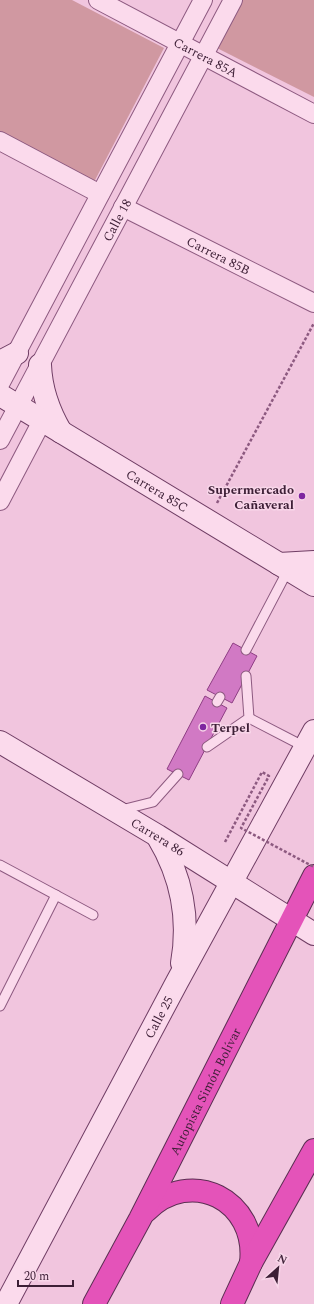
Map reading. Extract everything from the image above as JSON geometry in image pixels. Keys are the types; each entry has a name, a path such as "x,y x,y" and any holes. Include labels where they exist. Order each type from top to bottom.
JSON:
{"highway":[{"name":"Autopista Simón Bolívar","path":"94,1304 140,1219 314,876"},
{"path":"232,1304 251,1262 314,1150"},
{"path":"140,1219 149,1208 160,1199 178,1192 196,1190 215,1195 231,1205 243,1219 251,1239 251,1262"}],"street":[{"name":"Carrera 85A","path":"98,0 314,114"},
{"name":"Calle 18","path":"0,384 8,357 100,194 203,0"},
{"name":"Calle 18","path":"0,440 9,401 40,365 233,0"},
{"path":"0,141 100,194"},
{"name":"Carrera 85B","path":"124,207 314,303"},
{"path":"40,365 41,383 45,400 52,417 62,433"},
{"name":"Carrera 85C","path":"9,401 314,585"},
{"path":"0,501 42,421"},
{"path":"284,567 314,562"},
{"name":"Calle 25","path":"6,1304 177,982 310,739"},
{"name":"Carrera 86","path":"0,742 158,836 314,934"},
{"path":"158,836 174,868 184,904 186,943 177,982"}],"lane":[{"path":"246,650 284,567"},
{"path":"246,676 249,718"},
{"path":"249,718 310,739"},
{"path":"207,746 249,718"},
{"path":"116,811 153,802 178,774"},
{"path":"0,865 93,915"},
{"path":"0,1006 56,895"}],"path":[{"path":"216,506 314,323"},
{"path":"225,842 262,772 269,776 241,828 314,867"}],"shaded area":[{"path":"0,0 72,0 164,48 94,182 0,131"},
{"path":"240,0 314,0 314,97 215,47"}],"building":[{"name":"Terpel","path":"233,643 257,656 232,703 207,690"},
{"name":"Terpel","path":"205,696 227,708 189,780 167,769"}],"place":[{"name":"Supermercado Cañaveral","path":"302,496"},
{"name":"Terpel","path":"203,727"}]}
